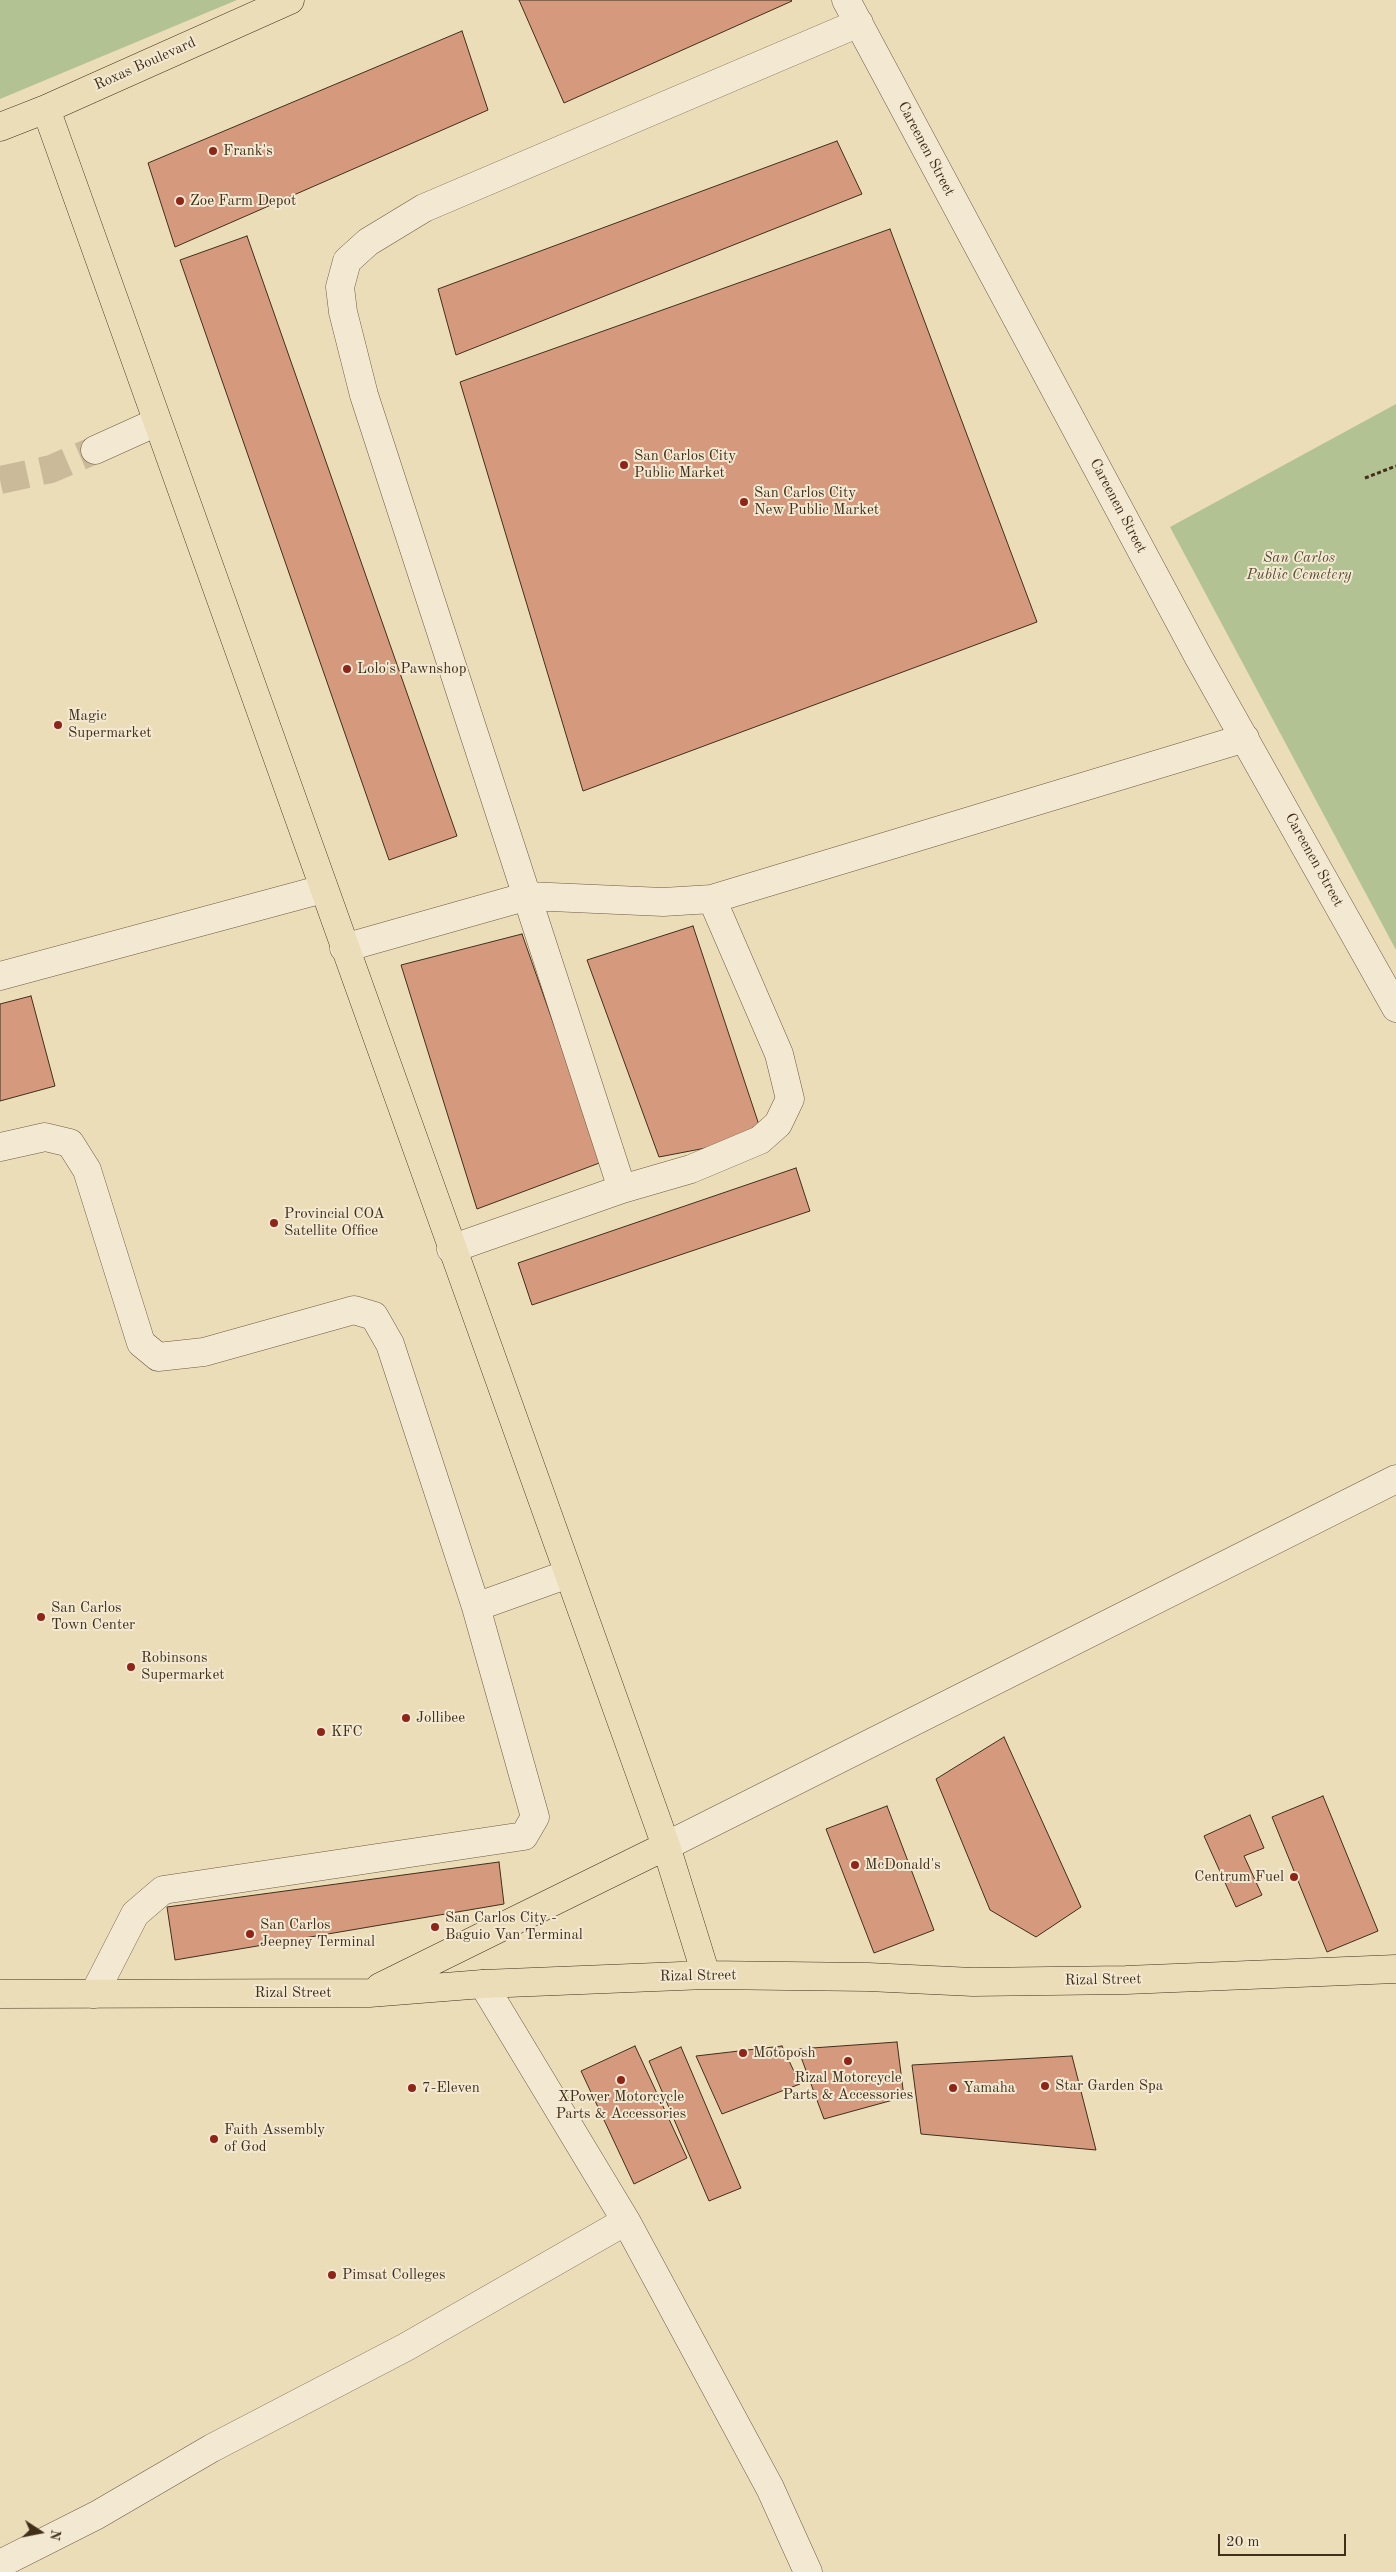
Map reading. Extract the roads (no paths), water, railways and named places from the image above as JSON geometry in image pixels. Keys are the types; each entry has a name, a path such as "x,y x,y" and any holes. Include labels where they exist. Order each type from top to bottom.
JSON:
{"main road":[{"name":"Roxas Boulevard","path":"0,127 46,109 290,0"},
{"path":"46,109 451,1249 666,1846 706,1975"},
{"path":"369,1992 666,1846"},
{"name":"Rizal Street","path":"0,1994 369,1992 483,1984 706,1975 868,1977 973,1982 1126,1980 1396,1970"}],"street":[{"name":"Careenen Street","path":"852,12 1194,649 1246,738 1396,1008"},
{"path":"622,1190 364,395 343,312 340,287 347,261 368,242 424,208 852,12"},
{"path":"96,450 157,422"},
{"path":"344,948 528,896 664,902 712,899 1246,738"},
{"path":"0,976 323,889"},
{"path":"451,1249 622,1190 691,1169 760,1140 778,1124 790,1099 779,1054 712,899"},
{"path":"0,1146 45,1137 70,1143 87,1170 141,1343 158,1357 204,1352 354,1310 374,1316 390,1344 476,1608 535,1817 524,1836 163,1890 135,1914 94,1994"},
{"path":"666,1846 1396,1478"},
{"path":"476,1608 568,1574"},
{"path":"483,1984 626,2221 770,2488 808,2572"},
{"path":"0,2564 97,2515 212,2448 406,2347 626,2221"}],"tunnel":[{"path":"0,480 51,469 95,450"}],"place":[{"name":"Frank's","path":"213,151"},
{"name":"Zoe Farm Depot","path":"180,201"},
{"name":"San Carlos City Public Market","path":"624,465"},
{"name":"San Carlos City New Public Market","path":"744,502"},
{"name":"Lolo's Pawnshop","path":"347,669"},
{"name":"Magic Supermarket","path":"58,725"},
{"name":"Provincial COA Satellite Office","path":"274,1223"},
{"name":"San Carlos Town Center","path":"41,1617"},
{"name":"Robinsons Supermarket","path":"131,1667"},
{"name":"Jollibee","path":"406,1718"},
{"name":"KFC","path":"321,1732"},
{"name":"McDonald's","path":"855,1865"},
{"name":"Centrum Fuel","path":"1294,1877"},
{"name":"San Carlos City - Baguio Van Terminal","path":"435,1927"},
{"name":"San Carlos Jeepney Terminal","path":"250,1934"},
{"name":"Motoposh","path":"743,2053"},
{"name":"Rizal Motorcycle Parts & Accessories","path":"848,2061"},
{"name":"XPower Motorcycle Parts & Accessories","path":"621,2080"},
{"name":"Star Garden Spa","path":"1045,2086"},
{"name":"7-Eleven","path":"412,2088"},
{"name":"Yamaha","path":"953,2088"},
{"name":"Faith Assembly of God","path":"214,2139"},
{"name":"Pimsat Colleges","path":"332,2275"}],"park label":[{"name":"San Carlos Public Cemetery","path":"1299,566"}]}
